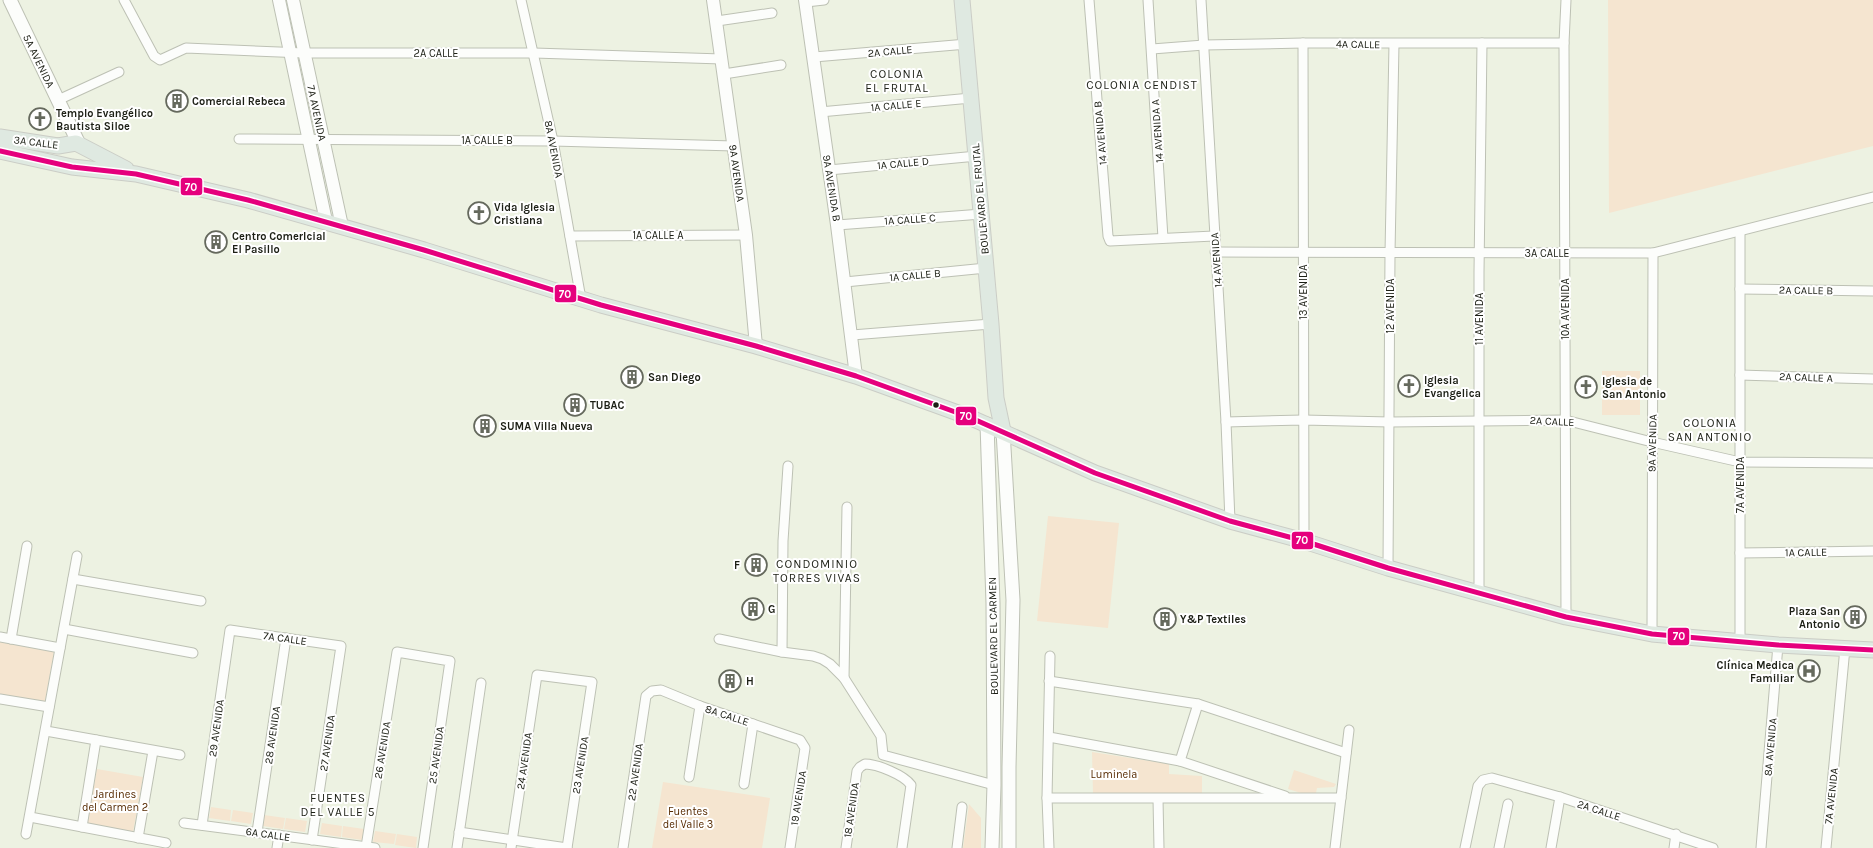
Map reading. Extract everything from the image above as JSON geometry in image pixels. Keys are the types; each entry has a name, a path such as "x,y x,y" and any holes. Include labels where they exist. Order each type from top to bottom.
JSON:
{"main road":[{"name":"5A AVENIDA","path":"10,0 81,146"},
{"name":"BOULEVARD EL FRUTAL","path":"962,0 982,214 996,398 1003,431"},
{"path":"50,145 61,142 67,137 68,121"},
{"name":"3A CALLE","path":"0,137 50,145 63,146 74,143 136,174"},
{"path":"76,167 81,166 86,160 87,155 81,146"},
{"name":"3A CALLE","path":"0,151 76,167 136,174 255,202 342,226 581,299 756,346 856,376 987,424 1095,474 1230,521 1304,541 1388,568 1479,594 1566,617 1652,634 1778,645 1873,650"},
{"name":"BOULEVARD EL FRUTAL","path":"987,424 996,398"},
{"name":"BOULEVARD EL CARMEN","path":"987,424 993,603 994,785 992,848"},
{"name":"BOULEVARD EL CARMEN","path":"1003,431 1013,600 1009,766 1009,848"},
{"path":"992,834 996,829 1000,828 1010,831"}],"street":[{"name":"2A CALLE","path":"124,0 154,56 160,60 186,48 304,53 534,53 722,59"},
{"name":"7A AVENIDA","path":"279,0 310,140 326,222"},
{"name":"7A AVENIDA","path":"293,0 342,226"},
{"name":"8A AVENIDA","path":"521,0 534,53 552,141 581,299"},
{"name":"9A AVENIDA","path":"713,0 746,235 756,346"},
{"path":"805,1 824,0"},
{"name":"14 AVENIDA B","path":"1089,0 1108,236 1110,241 1163,238"},
{"name":"14 AVENIDA A","path":"1148,0 1163,238"},
{"name":"14 AVENIDA","path":"1201,0 1226,422 1230,521"},
{"name":"10A AVENIDA","path":"1566,0 1564,43 1566,253 1566,617"},
{"name":"9A AVENIDA B","path":"805,1 845,282 856,376"},
{"path":"717,21 772,13"},
{"name":"4A CALLE","path":"1152,49 1204,45 1303,43 1564,43"},
{"name":"13 AVENIDA","path":"1303,43 1304,541"},
{"name":"11 AVENIDA","path":"1479,594 1478,420 1482,43"},
{"name":"2A CALLE","path":"814,58 967,44"},
{"name":"12 AVENIDA","path":"1388,568 1390,253 1394,44"},
{"path":"724,74 781,65"},
{"path":"58,100 119,72"},
{"name":"1A CALLE E","path":"820,112 971,98"},
{"name":"1A CALLE B","path":"239,139 552,141 734,146"},
{"name":"1A CALLE D","path":"829,170 977,156"},
{"name":"3A CALLE","path":"1215,252 1653,253 1873,198"},
{"name":"1A CALLE C","path":"837,225 982,214"},
{"name":"7A AVENIDA","path":"1740,232 1740,642"},
{"name":"1A CALLE A","path":"570,236 746,235"},
{"path":"1163,238 1214,236"},
{"name":"9A AVENIDA","path":"1652,634 1653,253"},
{"name":"1A CALLE B","path":"845,282 986,268"},
{"name":"2A CALLE B","path":"1740,289 1873,291"},
{"path":"852,335 991,324"},
{"name":"2A CALLE A","path":"1740,375 1873,379"},
{"name":"2A CALLE","path":"1226,422 1303,420 1390,422 1565,420 1740,462 1873,463"},
{"path":"782,652 784,541 788,466"},
{"path":"844,678 847,507"},
{"path":"11,639 27,546"},
{"name":"1A CALLE","path":"1740,553 1873,551"},
{"path":"26,834 77,556"},
{"path":"73,579 201,601"},
{"path":"64,629 193,653"},
{"name":"7A CALLE","path":"230,630 341,646"},
{"name":"29 AVENIDA","path":"202,825 230,630"},
{"path":"0,637 60,648"},
{"name":"28 AVENIDA","path":"257,832 286,638"},
{"path":"719,639 782,652 813,656 822,659 838,670 844,678 880,736 883,756 994,785"},
{"name":"8A AVENIDA","path":"1761,848 1778,645"},
{"name":"27 AVENIDA","path":"312,840 341,646"},
{"name":"7A AVENIDA","path":"1826,848 1846,648"},
{"name":"25 AVENIDA","path":"397,652 450,661 423,848"},
{"name":"26 AVENIDA","path":"371,847 397,652"},
{"path":"1049,848 1047,798 1050,737 1050,656"},
{"name":"24 AVENIDA","path":"512,844 537,675 592,682"},
{"path":"1049,681 1198,704 1346,753"},
{"name":"23 AVENIDA","path":"567,848 592,682"},
{"path":"457,848 481,683"},
{"name":"8A CALLE","path":"646,696 652,692 661,690 700,706 800,740 805,748"},
{"name":"22 AVENIDA","path":"623,848 646,696"},
{"path":"0,699 49,707"},
{"path":"1180,761 1198,704"},
{"path":"690,777 700,706"},
{"path":"744,784 754,724"},
{"path":"1335,848 1350,730"},
{"path":"46,731 180,755"},
{"path":"1050,737 1180,761 1292,798"},
{"path":"82,827 96,740"},
{"name":"19 AVENIDA","path":"790,848 805,748"},
{"path":"138,838 153,751"},
{"name":"18 AVENIDA","path":"846,848 857,771 862,765 870,764 906,779 912,787 902,848"},
{"name":"2A CALLE","path":"1465,848 1478,786 1484,780 1492,778 1676,834 1703,847 1713,848"},
{"path":"1047,798 1341,798"},
{"path":"1551,848 1560,798"},
{"path":"1158,799 1159,848"},
{"path":"1499,848 1508,804"},
{"path":"957,848 962,807"},
{"path":"30,818 166,843"},
{"name":"6A CALLE","path":"184,823 279,835 333,845 371,847"},
{"path":"459,832 512,844 567,848"},
{"path":"1674,848 1676,834"},
{"path":"277,848 279,835"}],"green space":[{"path":"1608,0 1873,0 1873,146 1609,213"},
{"path":"1602,371 1640,371 1640,415 1602,415"},
{"path":"1048,516 1119,523 1108,628 1037,621"},
{"path":"0,642 54,652 45,702 0,694"},
{"name":"Luminela","path":"1092,752 1169,764 1169,774 1202,776 1202,794 1093,793"},
{"name":"Jardines del Carmen 2","path":"97,769 143,777 133,832 87,824"},
{"path":"1294,770 1336,784 1334,787 1317,788 1316,793 1301,793 1288,789"},
{"name":"Fuentes del Valle 3","path":"663,782 770,798 762,848 652,848"},
{"path":"969,804 981,818 981,848 963,848"},
{"path":"211,807 231,810 230,821 209,818"},
{"path":"233,810 253,813 251,824 231,821"},
{"path":"264,815 285,818 283,829 263,826"},
{"path":"286,818 307,821 305,832 284,829"},
{"path":"322,823 342,826 341,837 320,834"},
{"path":"343,826 364,829 362,840 342,837"},
{"path":"375,831 396,834 394,844 373,842"},
{"path":"397,834 417,837 416,848 395,845"}],"transit line":[{"name":"70","path":"0,151 72,167 136,174 248,200 424,250 601,305 756,346 856,376 969,417 1095,473 1230,521 1304,541 1388,568 1566,617 1652,634 1778,645 1873,650"}],"place":[{"name":"Comercial Rebeca","path":"177,101"},
{"name":"Templo Evangélico Bautista Siloe","path":"40,119"},
{"name":"Vida Iglesia Cristiana","path":"479,213"},
{"name":"Centro Comerlcial El Pasillo","path":"216,242"},
{"name":"San Diego","path":"632,377"},
{"name":"Iglesia Evangelica","path":"1409,386"},
{"name":"Iglesia de San Antonio","path":"1586,387"},
{"name":"TUBAC","path":"575,405"},
{"name":"SUMA Villa Nueva","path":"485,426"},
{"name":"F","path":"756,565"},
{"name":"G","path":"753,609"},
{"name":"Plaza San Antonio","path":"1855,617"},
{"name":"Y&P Textiles","path":"1165,619"},
{"name":"Clínica Medica Familiar","path":"1809,671"},
{"name":"H","path":"730,681"}],"district":[{"name":"COLONIA EL FRUTAL","path":"897,81"},
{"name":"COLONIA CENDIST","path":"1142,85"},
{"name":"COLONIA SAN ANTONIO","path":"1710,430"},
{"name":"CONDOMINIO TORRES VIVAS","path":"817,571"},
{"name":"FUENTES DEL VALLE 5","path":"338,805"}]}
